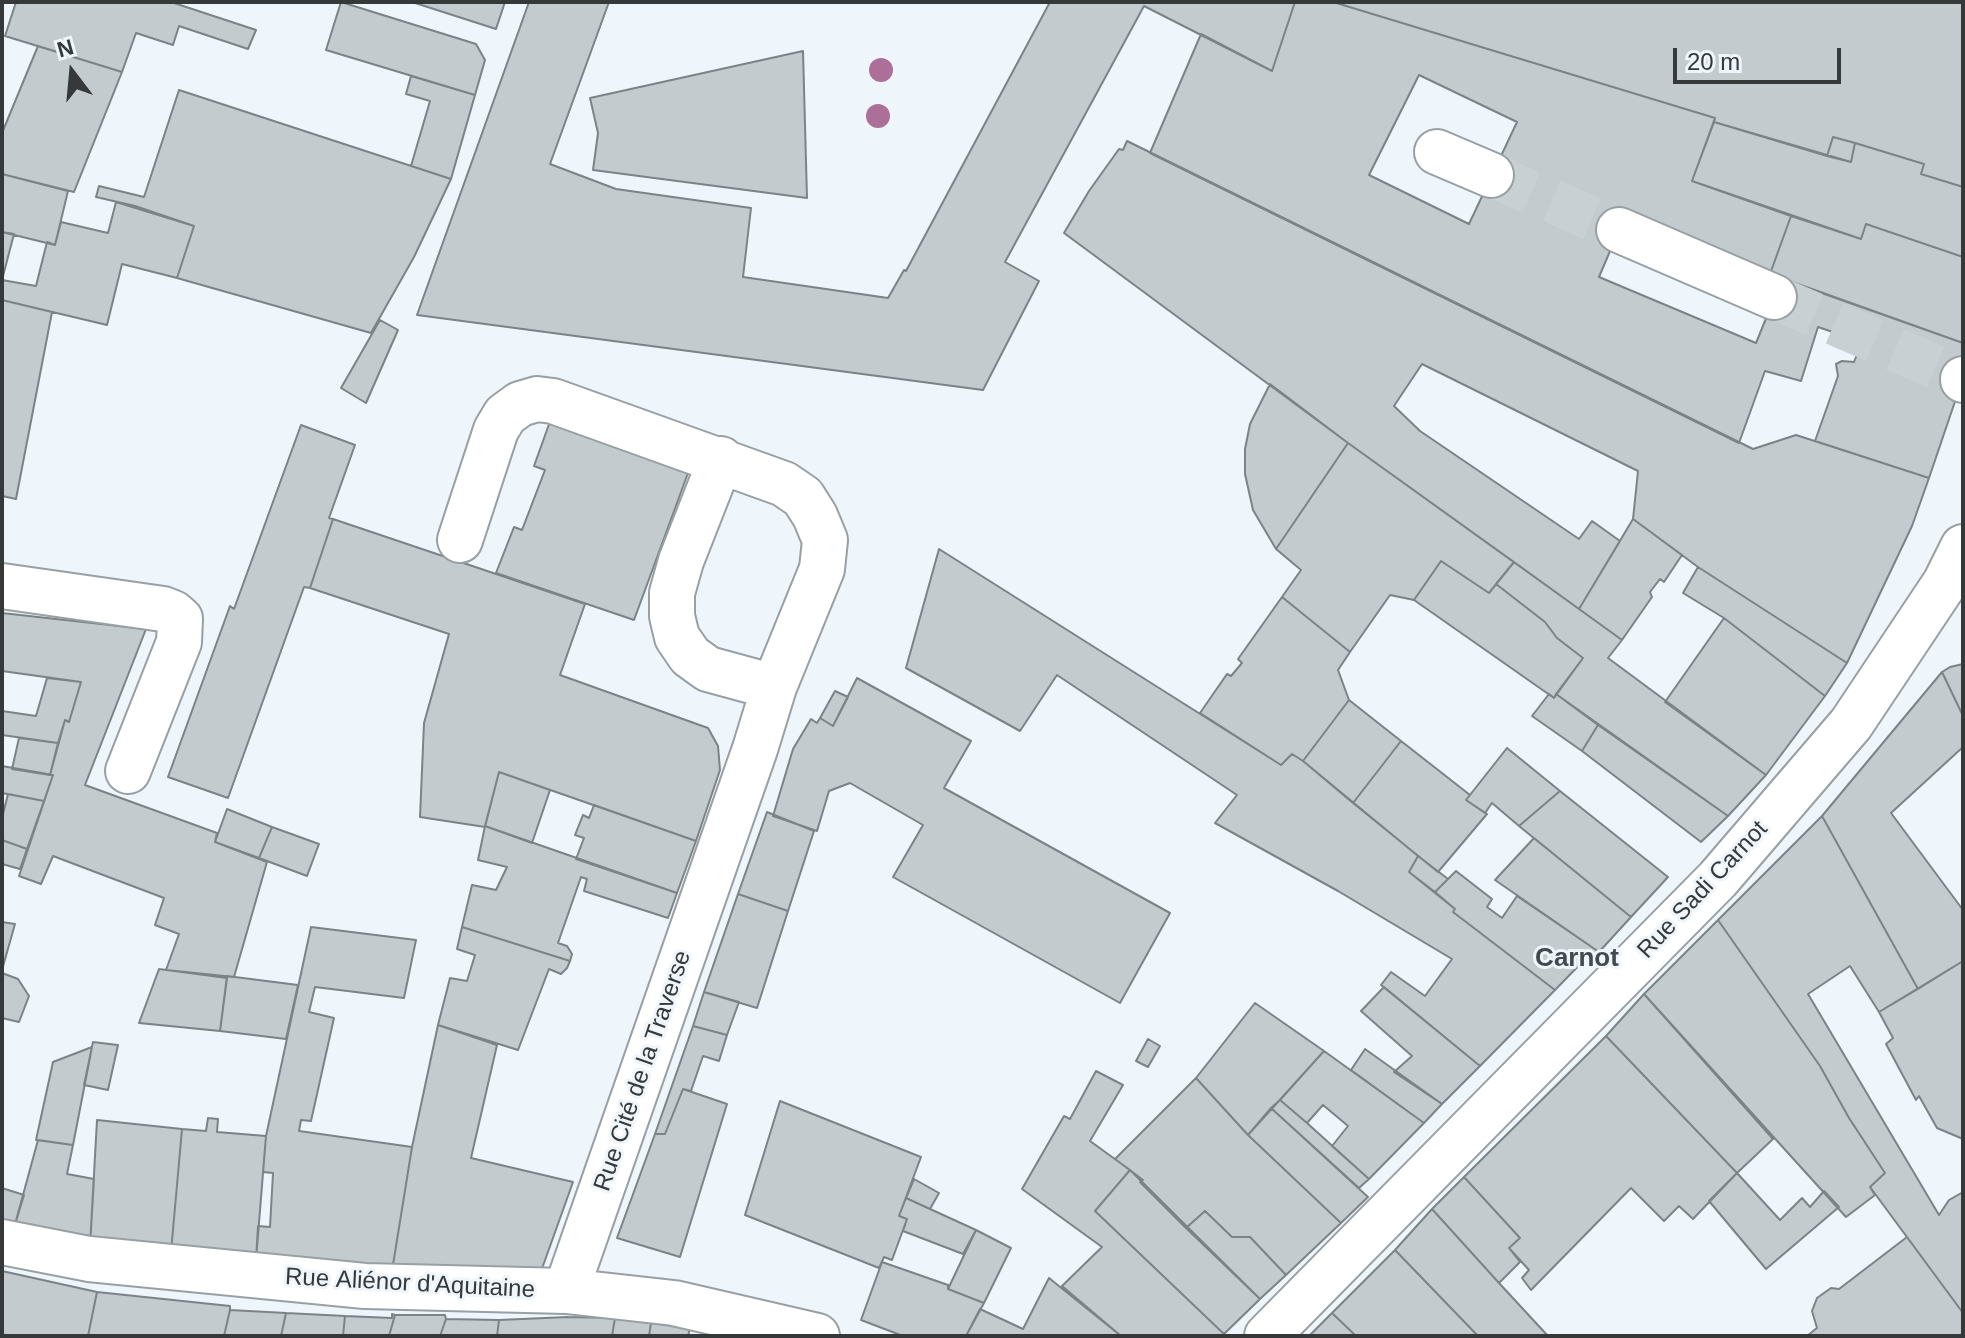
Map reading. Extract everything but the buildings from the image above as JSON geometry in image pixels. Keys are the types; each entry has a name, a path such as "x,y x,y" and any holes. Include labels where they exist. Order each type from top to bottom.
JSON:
{"street":[{"path":"1437,152 1491,175"},
{"path":"1619,230 1774,297"},
{"name":"Rue Cité de la Traverse","path":"460,540 496,430 505,415 520,404 537,399 553,401 784,484 803,497 825,540 822,569 774,687 566,1291"},
{"path":"721,459 681,561 672,593 672,616 677,637 690,656 708,669 774,687"},
{"name":"Rue Sadi Carnot","path":"1267,1336 1718,879 1851,724 1957,573"},
{"path":"2,586 163,609 180,619 179,642 128,771"},
{"name":"Rue Aliénor d'Aquitaine","path":"2,1242 89,1259 365,1286 566,1291 674,1303 817,1336"}],"tunnel":[{"path":"1491,175 1619,230"},
{"path":"1774,297 1963,379"}],"district":[{"name":"Carnot","path":"1577,959"}]}
